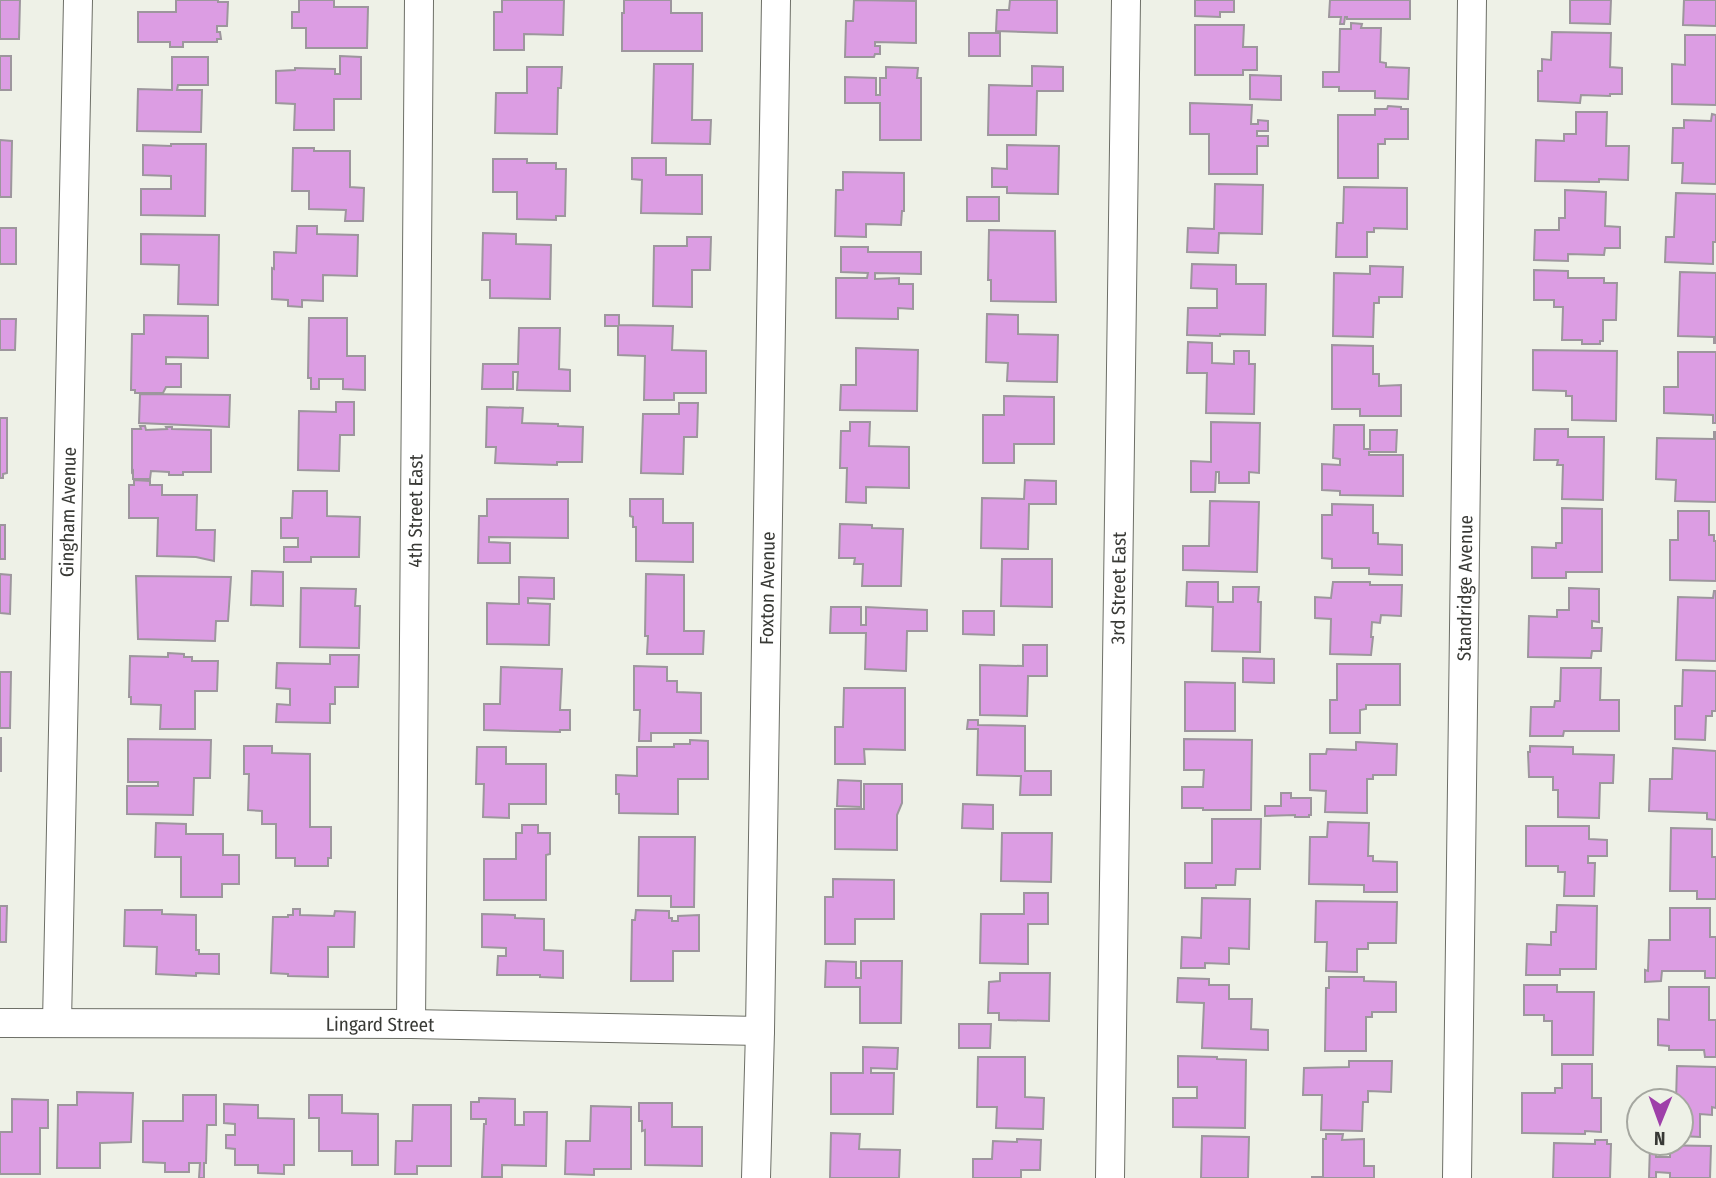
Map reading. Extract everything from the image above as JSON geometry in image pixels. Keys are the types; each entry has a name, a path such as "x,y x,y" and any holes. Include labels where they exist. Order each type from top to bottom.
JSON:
{"street":[{"name":"Gingham Avenue","path":"57,1023 78,0"},
{"name":"4th Street East","path":"411,1024 419,0"},
{"name":"Foxton Avenue","path":"756,1178 776,0"},
{"name":"3rd Street East","path":"1110,1178 1126,0"},
{"name":"Standridge Avenue","path":"1457,1178 1472,0"},
{"name":"Lingard Street","path":"0,1023 411,1024 760,1031"}],"building":[{"path":"0,0 20,0 19,39 0,39"},
{"path":"176,0 228,2 227,26 217,26 221,39 217,39 217,42 183,42 183,47 170,47 170,42 138,42 138,12 176,12"},
{"path":"299,0 334,0 334,7 368,7 367,48 306,48 306,28 292,28 292,12 299,12"},
{"path":"502,0 564,0 563,35 524,34 524,50 494,50 494,12 502,12"},
{"path":"624,0 671,0 671,13 702,13 702,51 622,51"},
{"path":"854,0 916,1 916,43 875,42 875,46 880,46 880,54 875,54 874,57 845,57 846,21 853,21"},
{"path":"1010,0 1057,0 1057,33 996,31 997,10 1009,10"},
{"path":"1195,0 1234,0 1234,12 1220,12 1220,17 1195,16"},
{"path":"1330,0 1410,0 1410,19 1345,17 1344,24 1340,24 1341,17 1329,17"},
{"path":"1570,0 1611,0 1610,24 1570,23"},
{"path":"1684,0 1716,0 1716,26 1683,25"},
{"path":"1351,23 1362,24 1361,28 1381,28 1380,62 1386,63 1386,67 1409,68 1408,99 1375,98 1375,91 1339,91 1339,87 1323,87 1323,72 1339,72 1340,29 1351,29"},
{"path":"1195,25 1244,25 1243,47 1257,47 1257,70 1243,70 1243,75 1195,75"},
{"path":"1552,32 1611,33 1610,67 1622,68 1622,94 1581,95 1580,103 1538,101 1538,71 1542,71 1542,59 1551,60"},
{"path":"969,33 1000,33 1000,56 969,56"},
{"path":"1685,35 1716,35 1716,105 1672,104 1672,64 1685,65"},
{"path":"0,56 11,56 11,90 0,90"},
{"path":"340,56 361,57 361,99 334,99 334,130 294,130 295,104 276,103 276,71 295,68 335,69 335,74 340,74"},
{"path":"172,57 208,57 208,85 178,85 177,90 202,90 201,132 137,131 138,89 172,90"},
{"path":"654,64 693,64 692,120 711,120 710,144 652,143"},
{"path":"1032,66 1063,67 1063,91 1037,91 1036,135 988,135 989,85 1032,86"},
{"path":"527,67 562,67 561,88 558,88 557,134 495,133 496,93 527,93"},
{"path":"886,67 918,68 917,78 921,78 921,140 880,140 880,103 845,103 845,77 876,78 876,95 880,95 880,78 886,78"},
{"path":"1250,75 1281,76 1281,100 1250,99"},
{"path":"1190,103 1252,105 1251,124 1258,124 1258,120 1268,121 1268,131 1257,131 1257,136 1268,136 1268,146 1257,146 1257,174 1209,174 1209,134 1190,134"},
{"path":"1388,106 1408,109 1408,139 1385,139 1385,144 1378,144 1378,178 1338,178 1338,115 1375,115 1375,109 1387,109"},
{"path":"1576,112 1607,112 1606,146 1629,146 1628,180 1535,181 1536,140 1564,141 1564,134 1576,134"},
{"path":"1712,114 1716,115 1716,184 1682,183 1683,163 1672,163 1673,128 1684,128 1684,120 1711,121"},
{"path":"0,140 12,141 11,197 0,197"},
{"path":"206,144 205,216 141,215 141,189 171,189 171,176 143,175 143,145"},
{"path":"1007,145 1059,146 1058,194 1007,193 1007,187 992,187 992,168 1007,169"},
{"path":"293,148 350,151 350,187 364,188 363,221 345,221 346,210 309,209 309,191 292,191"},
{"path":"632,158 666,158 666,175 702,175 702,214 641,213 642,180 632,179"},
{"path":"493,159 527,159 527,163 556,163 556,169 566,169 565,216 556,216 556,220 517,219 517,192 493,192"},
{"path":"843,172 904,173 904,211 901,225 866,224 866,237 835,236 836,190 843,190"},
{"path":"1215,184 1263,185 1262,234 1219,233 1218,253 1187,252 1188,228 1214,229"},
{"path":"1344,187 1407,188 1407,229 1374,228 1374,232 1367,232 1367,257 1336,257 1337,223 1343,223"},
{"path":"1565,190 1606,192 1605,226 1620,227 1620,248 1605,248 1604,255 1568,254 1568,261 1534,260 1535,230 1559,230 1559,218 1565,218"},
{"path":"1676,193 1716,194 1713,264 1665,262 1666,237 1674,237"},
{"path":"967,197 999,197 999,221 967,221"},
{"path":"297,226 317,226 317,234 358,235 357,276 323,275 323,301 302,300 302,307 288,306 288,300 272,299 274,252 296,253"},
{"path":"0,228 16,228 16,264 0,264"},
{"path":"989,230 1055,231 1056,302 991,301 991,280 988,280"},
{"path":"483,233 516,234 516,244 551,245 550,299 490,298 490,280 482,280"},
{"path":"141,234 219,235 218,305 178,304 179,265 141,264"},
{"path":"687,237 711,237 710,270 692,270 692,307 653,306 654,246 687,246"},
{"path":"841,247 868,247 868,252 921,252 921,274 875,273 875,279 899,278 899,284 913,284 913,309 898,308 898,319 836,318 836,278 867,278 868,273 841,272"},
{"path":"1192,264 1236,265 1236,284 1266,284 1265,335 1187,335 1188,308 1217,308 1217,289 1191,288"},
{"path":"1370,266 1403,267 1402,297 1379,297 1379,303 1374,303 1373,337 1333,336 1334,273 1370,274"},
{"path":"1534,270 1568,271 1568,278 1604,278 1604,283 1617,283 1616,320 1603,320 1603,341 1600,341 1600,344 1562,340 1563,307 1554,307 1554,300 1534,300"},
{"path":"1680,272 1716,273 1716,343 1714,337 1678,336"},
{"path":"987,314 1018,315 1018,334 1058,335 1057,382 1007,381 1008,363 986,362"},
{"path":"144,315 208,316 208,358 166,357 166,364 181,364 181,387 166,387 163,393 135,393 135,390 131,390 132,334 144,334"},
{"path":"605,315 619,315 619,325 673,326 672,350 706,351 706,393 674,393 674,400 644,400 645,356 618,355 618,326 605,326"},
{"path":"309,318 347,318 347,356 365,356 365,390 343,389 343,379 319,379 319,389 311,389 311,378 308,378"},
{"path":"0,319 16,319 15,350 0,350"},
{"path":"519,328 560,328 559,369 570,370 570,391 517,390 518,372 513,372 513,389 482,389 483,364 518,364"},
{"path":"1188,342 1212,343 1212,363 1234,364 1234,351 1249,351 1249,364 1255,364 1254,414 1206,413 1207,373 1187,373"},
{"path":"1332,345 1373,346 1373,374 1379,374 1379,386 1401,385 1401,416 1360,416 1360,409 1332,409"},
{"path":"856,348 918,350 917,411 840,410 841,385 856,385"},
{"path":"1533,350 1617,351 1616,421 1572,420 1572,396 1566,396 1566,391 1533,390"},
{"path":"1678,352 1716,352 1716,423 1713,423 1713,415 1664,413 1664,387 1678,387"},
{"path":"140,394 230,395 229,427 139,423"},
{"path":"1004,396 1054,397 1054,444 1014,444 1014,463 983,463 983,415 1004,415"},
{"path":"336,402 354,402 354,435 340,435 339,471 298,470 299,411 336,412"},
{"path":"679,403 698,403 697,437 684,437 683,474 641,473 643,414 679,414"},
{"path":"487,407 523,408 522,423 583,427 582,462 557,462 557,465 495,463 496,447 486,447"},
{"path":"0,418 7,418 7,473 3,474 3,478 0,478"},
{"path":"850,422 870,422 869,446 909,447 909,488 866,487 866,503 846,502 847,468 840,468 841,431 850,431"},
{"path":"1211,422 1260,423 1259,473 1249,472 1249,483 1219,483 1219,472 1216,472 1215,492 1191,492 1191,461 1211,462"},
{"path":"1334,425 1364,425 1364,449 1370,449 1370,430 1397,430 1396,452 1369,452 1369,455 1403,455 1403,496 1340,495 1340,491 1322,490 1322,464 1340,465 1340,459 1333,458"},
{"path":"140,426 145,426 146,430 172,427 211,430 211,472 169,475 169,472 151,471 150,479 133,479 132,429 141,429"},
{"path":"1535,429 1568,429 1568,437 1604,437 1603,500 1562,499 1563,465 1557,465 1558,460 1534,460"},
{"path":"1714,432 1716,502 1675,501 1676,480 1656,479 1657,438 1714,439"},
{"path":"134,480 150,481 150,485 162,485 162,495 197,495 196,530 215,530 214,561 196,557 157,556 158,518 129,518 129,485 134,485"},
{"path":"1025,480 1056,481 1056,504 1029,504 1028,549 981,548 982,498 1024,499"},
{"path":"293,491 327,491 327,516 360,517 359,557 311,557 311,562 284,562 284,547 298,547 298,538 281,538 281,518 292,518"},
{"path":"487,499 568,499 568,538 489,537 489,542 510,543 510,563 478,563 479,516 487,516"},
{"path":"630,499 663,499 663,523 693,523 693,562 636,561 636,527 633,527 633,517 630,516"},
{"path":"1210,501 1259,502 1257,572 1183,570 1183,546 1209,546"},
{"path":"1332,504 1373,505 1373,533 1378,533 1378,544 1402,545 1402,575 1369,574 1369,568 1332,568 1332,559 1322,558 1322,515 1332,515"},
{"path":"1562,508 1602,509 1602,572 1566,572 1566,578 1532,578 1532,547 1556,548 1556,543 1562,543"},
{"path":"1678,511 1709,511 1709,535 1714,535 1716,541 1716,581 1670,580 1670,540 1678,540"},
{"path":"840,524 903,529 901,586 862,586 863,564 854,564 855,558 839,558"},
{"path":"0,525 5,525 5,559 0,559"},
{"path":"1002,559 1052,559 1052,607 1001,606"},
{"path":"252,571 283,572 283,606 251,605"},
{"path":"0,574 11,575 10,614 0,613"},
{"path":"646,574 684,575 684,631 704,631 703,654 647,654"},
{"path":"136,576 231,577 228,621 216,621 215,641 138,639"},
{"path":"519,577 554,578 554,599 528,598 528,603 550,604 549,645 487,644 487,603 519,604"},
{"path":"1187,582 1218,582 1218,602 1233,602 1233,587 1259,587 1260,652 1212,651 1213,607 1186,606"},
{"path":"1333,582 1402,585 1401,616 1381,615 1380,623 1372,622 1371,655 1330,654 1331,619 1315,618 1315,597 1331,598"},
{"path":"301,588 356,589 355,606 360,606 359,648 300,647"},
{"path":"1569,588 1599,589 1599,622 1592,621 1592,628 1602,628 1601,651 1592,651 1591,658 1528,657 1529,616 1557,617 1557,610 1569,610"},
{"path":"1714,591 1716,661 1676,660 1678,597 1713,598"},
{"path":"831,607 861,607 861,625 866,625 866,607 927,610 927,631 907,631 906,671 865,669 866,633 830,633"},
{"path":"963,611 994,611 994,635 963,634"},
{"path":"1023,645 1047,645 1047,676 1028,676 1027,716 980,715 980,665 1023,666"},
{"path":"168,653 184,654 184,657 192,657 192,661 218,661 217,691 195,691 195,729 160,729 161,705 131,704 130,656 168,657"},
{"path":"330,655 359,655 358,687 335,687 335,704 330,704 330,723 276,722 277,704 290,705 290,689 276,688 277,663 330,664"},
{"path":"1243,658 1274,659 1274,683 1243,682"},
{"path":"1337,664 1400,664 1400,705 1366,705 1366,709 1360,710 1360,733 1330,733 1330,700 1337,700"},
{"path":"634,666 667,667 667,681 677,681 677,692 701,693 701,733 651,733 651,741 639,741 640,710 634,710"},
{"path":"501,667 562,669 560,710 570,710 570,730 484,730 484,704 500,704"},
{"path":"1561,668 1601,668 1600,700 1619,700 1619,731 1564,731 1563,736 1530,736 1531,707 1554,707 1555,701 1560,701"},
{"path":"1683,670 1716,671 1716,711 1712,711 1712,716 1706,716 1705,740 1675,739 1675,706 1682,706"},
{"path":"0,672 11,672 10,728 0,728"},
{"path":"1185,682 1235,683 1235,731 1185,731"},
{"path":"844,688 905,688 905,750 864,749 865,764 835,764 835,727 843,727"},
{"path":"968,720 978,720 978,725 1025,726 1025,771 1051,771 1051,795 1020,795 1021,776 977,775 978,729 967,729"},
{"path":"1,738 1,771 0,771"},
{"path":"128,739 211,740 210,778 194,778 193,815 127,814 127,786 158,786 158,782 128,782"},
{"path":"1184,739 1252,740 1251,810 1182,808 1182,787 1203,787 1204,770 1184,770"},
{"path":"690,740 708,741 708,779 678,779 678,814 619,813 616,775 637,776 637,747 674,747 674,744 690,744"},
{"path":"1356,742 1397,744 1396,775 1373,775 1373,779 1367,779 1367,813 1325,812 1326,791 1310,790 1310,754 1326,754 1327,749 1356,750"},
{"path":"244,746 272,746 272,753 310,754 310,827 331,827 331,858 328,858 328,866 295,866 295,858 276,858 276,824 262,824 262,811 248,810 249,774 244,774"},
{"path":"1530,746 1573,747 1573,754 1614,755 1613,783 1600,783 1599,818 1558,817 1558,790 1553,790 1553,777 1529,777"},
{"path":"477,747 506,747 506,764 546,764 546,804 509,804 509,818 483,817 484,784 476,784"},
{"path":"1673,748 1716,751 1716,820 1707,819 1707,813 1649,811 1650,779 1672,779"},
{"path":"838,780 861,781 861,807 837,806"},
{"path":"864,784 902,784 902,803 897,815 897,850 835,849 835,809 864,809"},
{"path":"1281,793 1291,793 1291,798 1311,798 1311,815 1265,816 1265,806 1281,806"},
{"path":"963,804 993,805 993,829 962,828"},
{"path":"1212,819 1261,819 1260,869 1236,869 1235,885 1185,888 1185,863 1212,863"},
{"path":"1328,822 1369,823 1368,856 1373,856 1373,861 1397,862 1397,892 1364,892 1364,885 1309,884 1310,837 1327,837"},
{"path":"156,823 186,824 186,834 223,834 223,855 239,855 239,884 222,884 222,897 181,897 181,857 155,857"},
{"path":"522,825 538,825 538,833 550,833 550,854 546,855 546,900 484,900 484,859 516,859 516,833 522,833"},
{"path":"1526,826 1589,826 1589,839 1607,840 1607,856 1588,856 1588,863 1595,863 1594,896 1564,896 1565,872 1558,872 1558,866 1526,866"},
{"path":"1671,828 1712,829 1712,857 1716,857 1716,899 1697,899 1697,891 1670,891"},
{"path":"1002,833 1052,833 1051,882 1001,881"},
{"path":"639,837 695,837 694,907 671,907 671,896 638,896"},
{"path":"833,879 894,880 894,919 855,919 855,944 825,944 825,897 833,897"},
{"path":"1024,893 1048,893 1048,924 1028,924 1028,964 980,963 981,914 1024,914"},
{"path":"1202,898 1250,899 1249,949 1229,948 1229,964 1205,963 1205,968 1181,968 1182,937 1201,938"},
{"path":"1316,901 1397,902 1396,943 1368,943 1368,949 1357,949 1357,972 1326,971 1327,942 1315,942"},
{"path":"1557,905 1597,906 1596,969 1560,969 1560,975 1526,975 1527,944 1551,945 1551,932 1556,932"},
{"path":"0,906 7,906 6,942 0,942"},
{"path":"1670,908 1710,908 1710,937 1716,937 1716,978 1705,978 1705,971 1662,971 1661,981 1645,982 1649,940 1670,940"},
{"path":"293,909 300,909 300,915 334,916 335,911 355,912 354,947 328,947 328,977 271,973 273,917 293,915"},
{"path":"125,910 162,910 162,914 196,915 196,950 199,950 199,954 219,954 219,974 156,974 157,947 124,946"},
{"path":"636,910 669,911 672,921 678,921 678,916 699,915 699,951 673,951 673,981 631,981 632,920 635,920"},
{"path":"482,914 544,919 544,950 563,951 563,978 497,975 498,956 506,956 506,948 482,947"},
{"path":"826,961 856,962 856,978 861,978 861,961 902,961 901,1023 860,1023 860,987 825,987"},
{"path":"1000,973 1050,973 1049,1021 999,1020 999,1013 988,1013 989,982 1000,981"},
{"path":"1329,977 1364,977 1364,981 1396,982 1396,1012 1372,1012 1372,1017 1366,1017 1366,1051 1325,1051 1326,988 1329,988"},
{"path":"1178,978 1209,979 1209,985 1229,985 1229,999 1252,999 1251,1029 1268,1030 1268,1050 1202,1048 1204,1003 1177,1002"},
{"path":"1524,985 1557,985 1557,992 1594,992 1593,1055 1552,1055 1552,1021 1544,1021 1544,1015 1524,1015"},
{"path":"1669,987 1709,987 1709,1020 1716,1020 1716,1057 1705,1057 1704,1050 1669,1050 1669,1046 1658,1045 1658,1019 1669,1020"},
{"path":"959,1024 991,1024 990,1048 959,1048"},
{"path":"863,1047 898,1048 897,1069 871,1068 871,1073 894,1073 893,1114 831,1114 831,1073 863,1073"},
{"path":"1178,1056 1246,1060 1245,1128 1173,1127 1173,1098 1197,1098 1197,1087 1178,1087"},
{"path":"978,1057 1025,1057 1025,1097 1044,1098 1043,1129 996,1128 997,1107 977,1107"},
{"path":"1349,1061 1392,1061 1391,1092 1368,1091 1368,1102 1363,1102 1362,1131 1321,1130 1322,1095 1303,1095 1304,1068 1349,1067"},
{"path":"1562,1064 1592,1064 1592,1098 1601,1098 1601,1132 1522,1133 1522,1093 1555,1093 1555,1088 1562,1088"},
{"path":"1677,1066 1716,1067 1716,1108 1712,1107 1712,1115 1700,1114 1700,1137 1695,1137 1695,1087 1676,1087"},
{"path":"77,1092 133,1093 131,1142 100,1143 100,1168 57,1168 58,1105 77,1105"},
{"path":"183,1095 216,1095 216,1125 207,1125 204,1178 199,1178 200,1163 189,1163 189,1172 165,1172 165,1163 143,1162 143,1121 183,1121"},
{"path":"309,1095 342,1095 342,1113 378,1114 378,1165 352,1165 352,1151 319,1151 319,1118 309,1118"},
{"path":"479,1098 515,1099 515,1125 524,1125 524,1112 547,1112 546,1166 502,1165 502,1177 482,1177 486,1119 471,1119 471,1102 479,1102"},
{"path":"12,1099 48,1100 48,1128 40,1128 40,1174 0,1174 0,1132 12,1132"},
{"path":"639,1103 672,1103 672,1127 702,1127 702,1166 645,1165 645,1130 642,1131 642,1121 639,1121"},
{"path":"224,1104 258,1105 258,1118 294,1119 294,1165 284,1165 284,1174 258,1173 258,1165 235,1165 235,1149 226,1148 226,1135 235,1135 235,1124 224,1123"},
{"path":"413,1105 451,1105 451,1166 417,1166 417,1174 395,1174 396,1141 412,1141"},
{"path":"591,1106 631,1107 631,1169 594,1169 594,1175 565,1174 566,1141 590,1141"},
{"path":"831,1133 860,1134 859,1149 900,1150 899,1178 830,1178"},
{"path":"1326,1134 1343,1134 1342,1140 1364,1139 1364,1166 1374,1166 1374,1178 1312,1178 1323,1177 1323,1139 1326,1139"},
{"path":"1202,1136 1249,1137 1248,1178 1201,1178"},
{"path":"1017,1139 1041,1140 1040,1170 1021,1170 1021,1178 973,1178 973,1159 992,1159 993,1141 1017,1142"},
{"path":"1595,1140 1607,1140 1607,1144 1611,1144 1610,1178 1553,1178 1554,1143 1595,1144"},
{"path":"1695,1146 1711,1146 1710,1178 1670,1178 1670,1173 1656,1172 1656,1178 1649,1178 1650,1157 1695,1157"}]}
